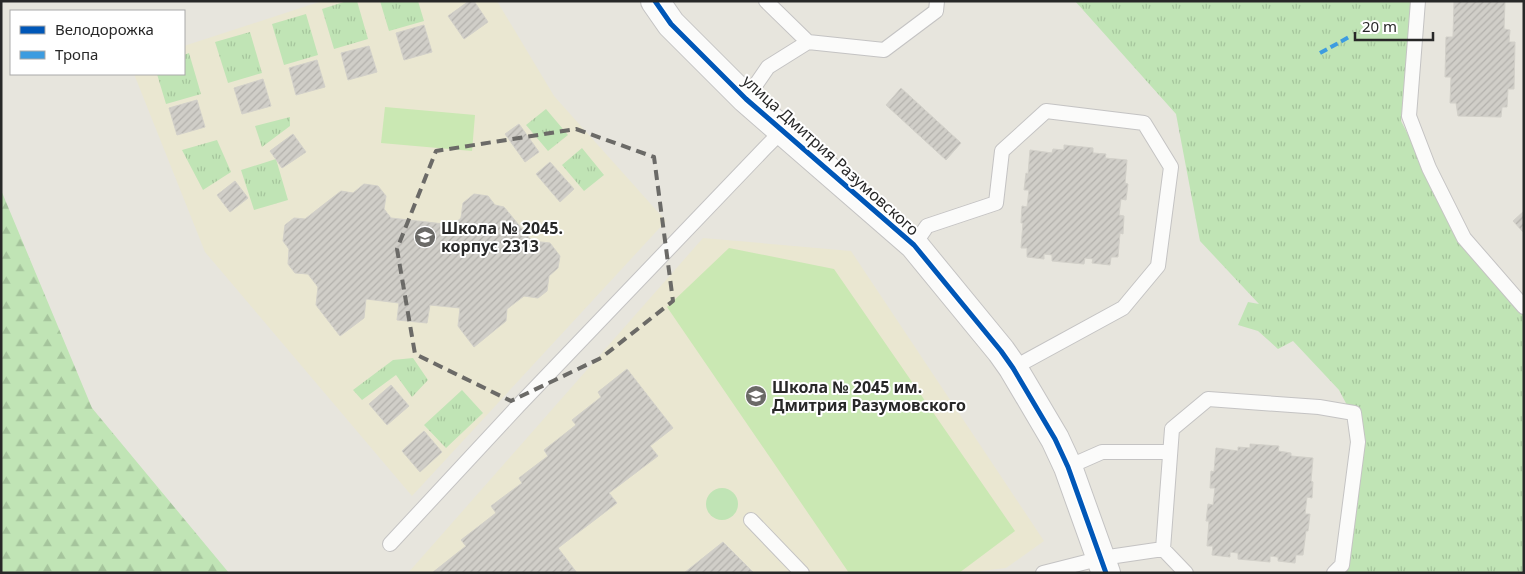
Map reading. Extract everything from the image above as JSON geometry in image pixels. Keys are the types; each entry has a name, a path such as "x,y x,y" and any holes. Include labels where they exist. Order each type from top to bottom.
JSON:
{"street":[{"name":"улица Дмитрия Разумовского","path":"655,1 671,24 746,99 914,245 980,324 1013,368 1055,439 1068,467 1104,566"}],"lane":[{"path":"766,1 808,42"},
{"path":"746,99 768,67 808,42 884,50 936,11 937,1"},
{"path":"1418,1 1409,116 1429,168 1464,238 1524,307"},
{"path":"914,245 927,226 996,203 1002,151 1046,111 1144,123 1171,167 1158,266 1123,308 1013,368"},
{"path":"390,544 525,398 783,130"},
{"path":"1186,573 1163,549 1172,429 1208,399 1319,407 1354,413 1358,442 1342,566 1334,573"},
{"path":"1068,467 1102,452 1170,452"},
{"path":"752,520 802,573"},
{"path":"1043,573 1104,566 1163,549"}],"highlighted area":[{"path":"576,129 654,157 673,301 601,358 511,401 415,354 397,249 436,151"}],"shaded area":[{"name":"Школа № 2045. корпус 2313","path":"322,1 497,1 554,96 666,221 412,496 205,252 134,75 185,75 185,46"},
{"name":"Школа № 2045 им. Дмитрия Разумовского","path":"703,238 851,251 1044,541 1006,568 981,571 979,573 408,573"}],"green space":[{"path":"347,1 357,1 368,39 334,49 322,9"},
{"path":"380,1 418,1 424,21 389,31"},
{"path":"1075,1 1411,1 1401,121 1463,241 1524,316 1524,573 1346,573 1359,428 1339,390 1293,341 1278,349 1258,331 1238,325 1248,302 1259,304 1200,241 1176,114"},
{"path":"306,14 318,55 284,65 272,24"},
{"path":"250,32 262,73 228,83 215,42"},
{"path":"189,53 201,94 166,104 157,75 185,75 185,55"},
{"path":"385,107 475,115 472,151 381,143"},
{"path":"546,109 568,135 548,151 526,125"},
{"path":"290,117 290,126 262,147 255,126"},
{"path":"217,140 231,172 203,190 182,150"},
{"path":"582,148 604,175 584,191 562,165"},
{"path":"276,159 288,200 254,210 241,170"},
{"path":"1,190 92,408 229,573 1,573"},
{"path":"729,248 834,269 1015,531 959,573 849,573 667,307"},
{"path":"413,358 428,380 412,397 396,375 362,400 353,390 393,360"},
{"path":"462,390 483,413 446,448 424,425"},
{"path":"722,488 728,489 733,493 737,498 737,510 733,515 728,519 722,520 716,519 711,515 707,510 706,504 707,498 711,493 716,489"}],"building":[{"path":"469,1 474,1 488,22 464,39 448,16"},
{"path":"1454,1 1505,1 1504,29 1510,30 1509,42 1515,42 1514,89 1508,89 1507,107 1502,107 1501,117 1458,116 1456,103 1450,103 1451,77 1445,77 1446,37 1453,37"},
{"path":"424,25 432,52 404,60 396,33"},
{"path":"369,46 377,72 348,80 341,53"},
{"path":"317,60 325,87 296,95 289,68"},
{"path":"263,79 271,106 242,114 234,88"},
{"path":"901,88 961,143 946,160 886,105"},
{"path":"197,100 205,127 177,135 169,108"},
{"path":"519,124 539,152 525,162 505,134"},
{"path":"293,134 306,152 282,168 270,151"},
{"path":"1064,145 1093,148 1093,153 1106,154 1105,158 1127,160 1125,183 1128,184 1126,200 1121,199 1119,215 1124,216 1123,234 1120,233 1118,257 1111,257 1110,265 1092,263 1093,259 1085,258 1084,264 1052,261 1052,255 1044,254 1044,259 1027,257 1027,248 1021,248 1022,206 1027,207 1029,190 1024,190 1026,173 1028,174 1030,150 1052,153 1053,149 1064,150"},
{"path":"550,162 574,189 560,202 536,174"},
{"path":"235,181 248,198 230,212 217,195"},
{"path":"364,184 378,186 386,196 384,209 391,218 453,225 461,218 463,203 474,194 488,196 495,205 504,207 532,241 550,243 560,256 558,268 549,276 547,291 538,298 524,296 507,309 506,321 474,347 458,326 460,308 430,305 427,323 397,320 399,303 366,299 364,318 340,336 316,305 318,287 308,274 295,273 288,264 289,249 283,241 285,225 294,218 305,219 341,191 353,193"},
{"path":"1524,211 1524,233 1513,221"},
{"path":"627,369 673,428 650,446 658,456 609,493 617,503 558,548 577,573 432,573 466,546 461,540 496,513 491,506 522,483 519,478 548,456 544,450 576,425 572,420 601,397 598,392"},
{"path":"391,385 409,406 387,425 369,404"},
{"path":"424,431 442,452 420,472 402,451"},
{"path":"1250,444 1279,446 1278,451 1291,453 1291,456 1313,458 1312,498 1307,497 1305,514 1310,514 1308,531 1306,531 1303,555 1296,555 1295,563 1278,561 1278,557 1270,556 1270,562 1238,559 1238,553 1230,552 1230,557 1212,555 1213,546 1207,546 1209,521 1206,521 1208,504 1213,505 1215,488 1210,488 1211,471 1214,472 1216,448 1238,451 1238,447 1250,448"},
{"path":"723,542 754,573 684,573"}],"marked path":[{"path":"1320,53 1351,36"}],"cycle path":[{"path":"655,1 671,24 746,99 914,245 1001,351 1055,439 1068,467 1106,573"}],"place":[{"name":"Школа № 2045. корпус 2313","path":"425,237"},
{"name":"Школа № 2045 им. Дмитрия Разумовского","path":"756,396"}]}
